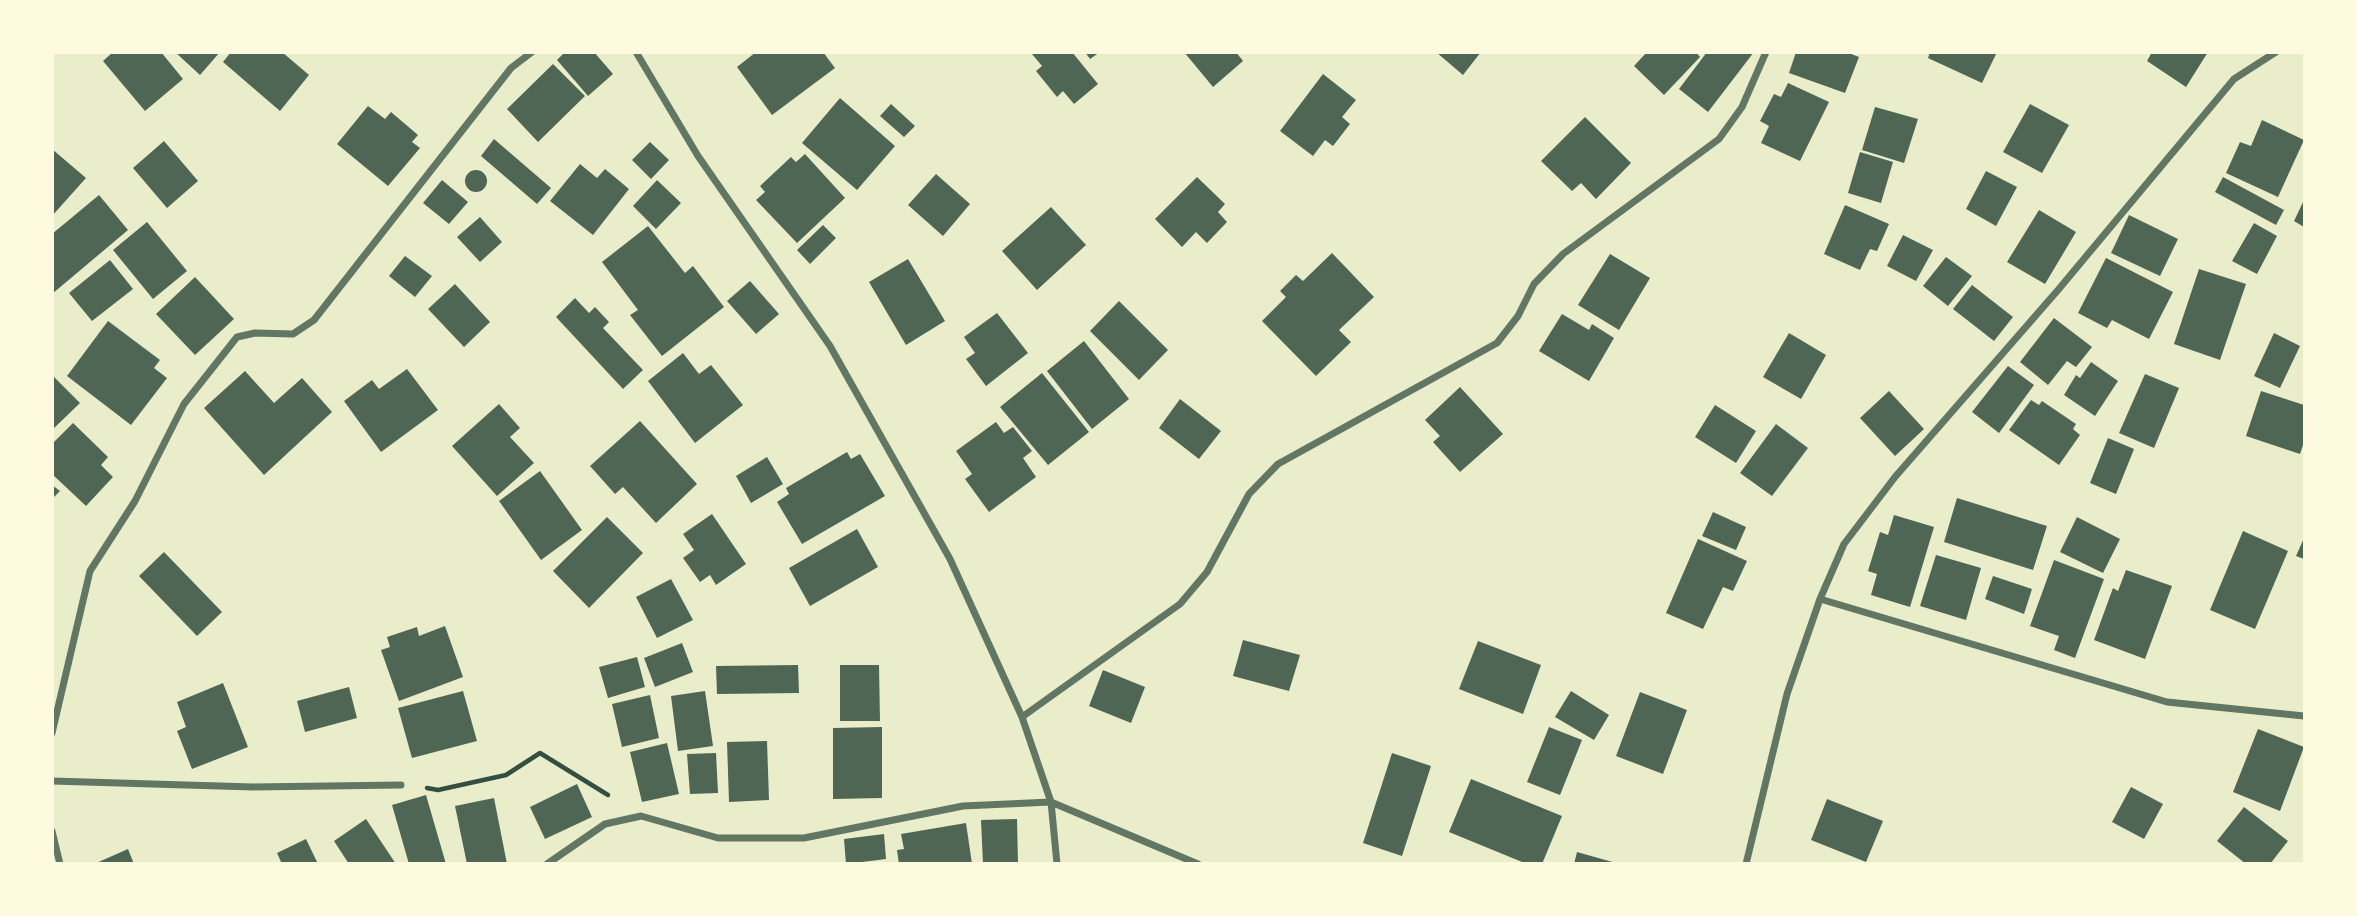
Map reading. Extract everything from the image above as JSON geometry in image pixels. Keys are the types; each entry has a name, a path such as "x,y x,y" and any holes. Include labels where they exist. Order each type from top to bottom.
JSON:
{"street":[{"path":"52,733 90,571 135,501 184,404 237,337 256,332 293,334 314,320 511,68 532,52"},
{"path":"636,52 698,156 836,358 950,559 1022,717 1051,802 1057,863"},
{"path":"1022,717 1181,604 1207,572 1250,494 1278,464 1497,344 1518,316 1534,284 1563,254 1719,139 1742,107 1766,52"},
{"path":"1746,863 1787,694 1820,599 1844,544 1895,478 2059,290 2234,79 2276,52"},
{"path":"1820,599 2167,702 2305,716"},
{"path":"52,781 253,787 401,785"},
{"path":"548,863 605,824 641,816 718,838 804,838 963,806 1051,802 1198,863"},
{"path":"52,831 60,863"}],"path":[{"path":"401,785 438,790 506,775 540,753 641,816"}],"building":[{"path":"113,52 161,52 183,79 145,111 103,61"},
{"path":"175,52 220,52 200,75"},
{"path":"231,52 282,52 309,75 280,111 223,62"},
{"path":"565,52 594,52 613,74 588,96 557,60"},
{"path":"756,52 823,52 835,68 772,115 737,67"},
{"path":"1072,52 1098,84 1074,104 1063,91 1057,97 1036,71 1042,66 1032,54"},
{"path":"1085,52 1100,52 1090,59"},
{"path":"1184,52 1236,52 1243,61 1213,87"},
{"path":"1436,52 1481,52 1463,75"},
{"path":"1647,52 1696,52 1700,57 1664,95 1634,66"},
{"path":"1707,52 1754,52 1708,112 1679,89"},
{"path":"1796,52 1846,52 1859,57 1845,93 1789,73"},
{"path":"1930,52 1997,52 1982,83 1928,58"},
{"path":"2152,52 2208,52 2186,87 2147,61"},
{"path":"553,64 585,96 538,142 507,109"},
{"path":"1323,74 1356,100 1342,117 1350,124 1333,146 1325,140 1313,156 1280,131"},
{"path":"1788,83 1829,102 1800,161 1761,143 1769,126 1760,121 1774,94 1781,97"},
{"path":"840,98 895,146 857,190 802,143"},
{"path":"891,104 915,126 904,137 880,116"},
{"path":"2030,104 2069,125 2042,173 2003,152"},
{"path":"368,106 385,119 391,112 418,135 412,142 420,148 388,186 337,144"},
{"path":"1875,107 1918,119 1904,163 1862,150"},
{"path":"1585,117 1631,163 1596,199 1581,183 1572,191 1541,161"},
{"path":"2262,120 2304,140 2278,197 2226,173 2240,142 2251,146"},
{"path":"494,139 551,188 537,204 481,156"},
{"path":"164,141 198,181 167,208 133,168"},
{"path":"650,142 669,160 651,179 632,160"},
{"path":"52,149 86,178 52,216"},
{"path":"1860,152 1893,162 1881,203 1848,193"},
{"path":"805,154 845,198 797,243 756,200 765,192 760,186 791,157 796,162"},
{"path":"580,164 597,178 605,169 629,189 593,235 550,201"},
{"path":"476,170 484,173 487,181 484,189 476,192 468,189 465,181 468,173"},
{"path":"1986,171 2017,187 1996,226 1966,209"},
{"path":"936,174 970,204 943,236 908,205"},
{"path":"1197,177 1225,204 1218,212 1227,222 1207,243 1196,232 1182,247 1155,219"},
{"path":"2223,177 2284,210 2276,225 2215,192"},
{"path":"442,180 468,202 449,224 423,203"},
{"path":"657,180 681,203 656,229 633,206"},
{"path":"99,195 128,230 52,294 52,234"},
{"path":"2304,200 2304,227 2294,221"},
{"path":"1845,205 1889,224 1877,251 1870,249 1860,270 1824,254"},
{"path":"1051,207 1086,245 1037,290 1002,251"},
{"path":"2039,210 2076,232 2045,284 2007,262"},
{"path":"2129,215 2178,239 2160,276 2111,253"},
{"path":"480,217 502,242 480,262 457,237"},
{"path":"147,222 187,271 153,299 113,250"},
{"path":"2254,223 2277,236 2257,274 2232,261"},
{"path":"823,225 836,238 810,264 797,250"},
{"path":"648,226 685,273 693,266 724,307 662,356 630,315 638,310 602,262"},
{"path":"1903,235 1933,250 1916,281 1887,266"},
{"path":"1332,253 1374,297 1339,330 1351,342 1316,376 1262,321 1286,297 1280,291 1296,275 1303,281"},
{"path":"1610,254 1650,278 1619,330 1578,305"},
{"path":"405,256 432,276 415,297 389,276"},
{"path":"1946,257 1972,276 1948,306 1923,286"},
{"path":"2106,258 2173,292 2149,339 2112,320 2107,328 2078,313"},
{"path":"908,259 945,321 906,345 869,282"},
{"path":"110,260 133,289 92,321 69,293"},
{"path":"2199,269 2246,284 2220,360 2174,344"},
{"path":"195,277 234,319 195,355 156,314"},
{"path":"750,281 779,314 756,334 727,301"},
{"path":"455,284 490,322 464,347 428,309"},
{"path":"1972,285 2013,317 1994,341 1953,309"},
{"path":"575,298 589,313 595,307 609,322 603,328 643,370 623,389 556,317"},
{"path":"1119,301 1168,350 1139,380 1090,331"},
{"path":"997,313 1028,353 986,386 966,359 975,353 964,337"},
{"path":"1562,314 1589,330 1592,324 1614,338 1589,381 1539,351"},
{"path":"2054,318 2092,347 2076,367 2067,361 2048,385 2020,362"},
{"path":"108,321 160,360 154,368 167,378 131,425 67,376"},
{"path":"1789,333 1826,355 1801,399 1763,377"},
{"path":"2274,333 2300,346 2280,388 2254,376"},
{"path":"1084,341 1129,399 1092,429 1047,371"},
{"path":"683,353 699,374 711,365 743,405 695,443 648,381"},
{"path":"2091,362 2118,381 2095,416 2064,395 2076,375 2080,378"},
{"path":"2008,366 2034,385 1999,433 1972,412"},
{"path":"407,369 438,410 381,452 344,401 372,380 379,389"},
{"path":"245,371 274,403 302,378 332,412 264,475 204,408"},
{"path":"1042,373 1089,432 1048,465 1000,407"},
{"path":"2145,374 2179,388 2154,448 2119,433"},
{"path":"52,375 80,403 52,430"},
{"path":"1460,387 1503,434 1460,472 1433,442 1440,436 1425,420"},
{"path":"1889,391 1924,429 1895,456 1860,418"},
{"path":"2261,391 2304,405 2304,442 2300,454 2246,436"},
{"path":"1180,399 1221,431 1199,459 1159,428"},
{"path":"2031,400 2039,405 2042,401 2076,424 2073,429 2080,435 2059,465 2009,430"},
{"path":"499,404 520,428 510,437 534,463 497,496 452,446"},
{"path":"1715,405 1756,431 1736,463 1695,437"},
{"path":"640,421 697,484 656,523 623,487 615,494 590,466"},
{"path":"996,422 1004,433 1013,427 1032,451 1023,458 1036,477 989,512 965,479 972,474 956,451"},
{"path":"73,423 108,457 101,465 113,477 86,506 52,474 52,444"},
{"path":"1776,424 1808,448 1772,496 1740,473"},
{"path":"2108,438 2134,449 2116,494 2090,483"},
{"path":"847,452 851,459 860,454 885,496 802,544 777,502 789,494 786,488"},
{"path":"767,457 783,484 751,503 736,476"},
{"path":"540,471 582,530 541,560 499,501"},
{"path":"52,485 60,491 52,499"},
{"path":"1957,498 2047,526 2033,570 1944,542"},
{"path":"1713,512 1746,527 1736,550 1702,536"},
{"path":"712,514 746,564 716,585 710,575 700,582 683,558 694,550 683,534"},
{"path":"1894,515 1934,527 1910,607 1871,595 1877,574 1868,571 1880,532 1888,535"},
{"path":"607,517 643,553 589,608 553,571"},
{"path":"2077,517 2120,539 2103,573 2060,552"},
{"path":"857,529 878,567 810,606 789,568"},
{"path":"2243,531 2288,551 2255,629 2210,610"},
{"path":"2304,538 2304,559 2296,556"},
{"path":"1698,539 1747,561 1733,591 1723,587 1703,629 1666,613"},
{"path":"164,552 222,612 197,636 139,576"},
{"path":"1936,555 1981,568 1966,620 1920,606"},
{"path":"2054,560 2104,579 2075,658 2054,650 2059,636 2030,626"},
{"path":"2126,570 2172,586 2145,659 2094,640 2113,588 2118,591"},
{"path":"1993,576 2032,589 2024,614 1985,599"},
{"path":"671,579 693,620 657,638 636,597"},
{"path":"445,626 463,677 399,701 381,650 390,647 387,637 417,627 419,636"},
{"path":"1243,640 1300,655 1289,691 1233,676"},
{"path":"1478,641 1541,665 1523,714 1459,689"},
{"path":"682,643 693,672 655,687 644,658"},
{"path":"637,657 645,687 608,698 599,667"},
{"path":"798,665 799,693 717,694 716,666"},
{"path":"840,665 879,665 880,721 840,721"},
{"path":"1103,670 1145,687 1131,723 1089,706"},
{"path":"223,683 248,747 192,769 177,731 186,727 177,702"},
{"path":"349,687 357,718 305,732 297,701"},
{"path":"463,691 477,741 412,758 398,708"},
{"path":"705,691 713,746 678,751 671,696"},
{"path":"1571,691 1609,715 1594,740 1555,717"},
{"path":"1640,692 1687,710 1663,774 1616,756"},
{"path":"650,695 659,738 622,747 612,704"},
{"path":"882,727 882,798 833,799 833,728"},
{"path":"1549,727 1582,740 1560,795 1527,782"},
{"path":"2258,729 2304,747 2280,811 2233,792"},
{"path":"767,741 769,800 729,802 727,742"},
{"path":"667,743 679,794 642,802 630,752"},
{"path":"716,753 718,793 690,794 687,754"},
{"path":"1392,753 1431,766 1402,856 1363,843"},
{"path":"1471,779 1562,816 1542,864 1527,864 1449,832"},
{"path":"577,784 592,817 545,839 530,807"},
{"path":"2131,787 2163,804 2144,839 2112,822"},
{"path":"426,795 446,864 409,864 392,805"},
{"path":"494,798 507,864 467,864 455,806"},
{"path":"1827,799 1883,821 1866,862 1811,840"},
{"path":"2244,807 2288,841 2270,864 2246,864 2217,841"},
{"path":"366,819 396,864 349,864 334,841"},
{"path":"1017,819 1018,864 983,864 981,820"},
{"path":"966,823 972,864 899,864 897,850 904,849 901,834"},
{"path":"884,834 886,859 846,864 844,839"},
{"path":"306,839 318,864 282,864 277,853"},
{"path":"128,849 134,864 94,864"},
{"path":"1577,852 1616,863 1616,864 1574,864"}]}
